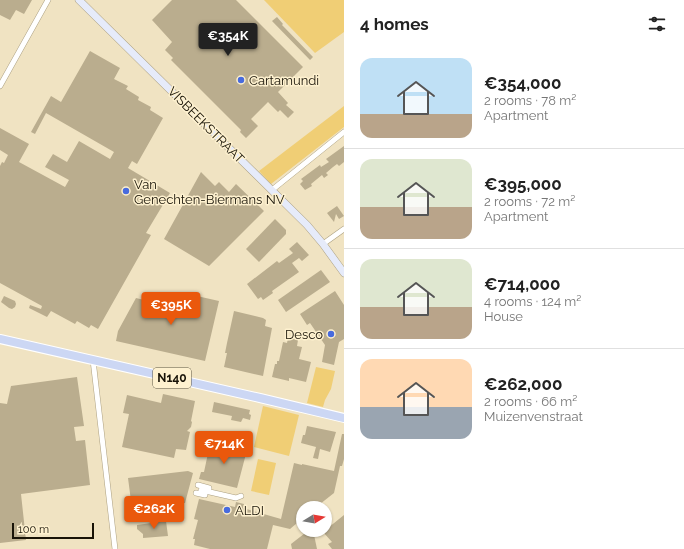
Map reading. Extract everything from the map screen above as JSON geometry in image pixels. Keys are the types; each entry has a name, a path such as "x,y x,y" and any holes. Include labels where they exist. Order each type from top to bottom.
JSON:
{"main road":[{"name":"N140","path":"0,339 344,418"}],"street":[{"path":"0,86 48,0"},
{"name":"VISBEEKSTRAAT","path":"79,0 272,190 323,244 344,273"},
{"path":"272,190 344,132"},
{"path":"323,244 344,229"},
{"path":"93,360 115,549"},
{"path":"208,494 201,490 202,488 209,489 209,488 198,484 209,484 208,494"},
{"path":"196,493 236,498 241,496"}],"shaded area":[{"path":"264,0 344,0 344,32 315,53"},
{"path":"344,106 344,127 271,184 259,171"},
{"path":"316,367 335,371 331,389 323,407 307,403"},
{"path":"263,406 299,415 289,456 254,447"},
{"path":"258,459 276,463 269,495 251,491"}],"building":[{"path":"0,0 32,0 24,14 16,10 10,20 0,15"},
{"name":"Cartamundi","path":"172,0 236,0 303,67 278,92 288,103 286,105 294,112 288,118 280,110 278,112 268,102 251,119 258,126 246,138 240,132 241,130 171,60 173,58 165,50 172,42 152,20"},
{"path":"277,17 283,24 282,25 313,57 310,60 272,21"},
{"name":"Van Genechten-Biermans NV","path":"90,51 120,68 114,79 128,86 126,89 139,97 138,100 151,107 150,110 163,118 137,164 132,161 128,168 170,193 146,233 151,235 98,329 91,325 89,328 77,321 75,324 51,311 47,317 29,308 30,305 41,309 42,306 0,283 0,166 2,162 4,163 8,155 0,150 0,128 29,144 19,162 65,187 69,180 45,167 53,154 67,162 79,141 110,159 114,152 46,113 35,134 31,132 51,96 61,102"},
{"path":"344,146 344,162 339,166 337,164 326,173 328,175 324,178 322,175 311,184 312,186 305,190 300,184 303,181 301,179 320,165 321,167 329,162 326,159"},
{"path":"201,172 215,186 219,182 229,192 236,184 264,211 209,266 164,239"},
{"path":"337,206 344,216 339,219 336,214 334,222 327,213"},
{"path":"275,219 286,230 286,234 259,262 246,249"},
{"path":"297,242 309,255 302,261 299,258 292,263 299,272 272,291 273,293 263,300 261,297 258,299 247,284 277,261 279,263 293,253 289,249"},
{"path":"321,270 330,282 286,312 278,300"},
{"path":"335,291 344,305 344,339 339,342 334,365 322,362 325,345 310,323 307,325 300,314"},
{"path":"188,294 219,301 205,361 116,341 118,331 136,298 148,301 149,296 185,305"},
{"path":"4,296 15,301 15,307 12,309 9,308 1,302"},
{"path":"234,311 263,318 266,320 265,326 272,328 263,376 224,367 227,353 225,353"},
{"path":"288,338 298,340 297,346 302,347 299,359 311,362 306,382 289,378 289,381 272,377 275,364 279,361 283,342 287,343"},
{"path":"77,377 84,426 74,427 76,441 85,440 90,485 21,494 26,540 0,543 0,403 7,404 11,386"},
{"path":"163,394 195,401 191,427 187,431 190,432 186,450 176,449 174,458 122,447 129,414 123,413 127,395 161,403"},
{"path":"214,402 250,410 250,420 243,418 241,422 231,420 232,416 212,412"},
{"path":"307,426 336,432 330,452 320,449 318,459 313,458 316,447 301,443"},
{"path":"342,434 344,434 344,459 342,466 340,466 334,493 324,501 296,501 296,524 290,529 273,525 267,549 210,549 194,545 195,539 193,539 198,520 194,519 199,499 235,507 236,502 244,504 243,508 281,519 294,463 334,471"},
{"path":"213,442 247,450 237,488 199,479 201,472 204,472 210,444"},
{"path":"188,471 193,473 185,503 148,508 147,499 131,501 128,478"},
{"path":"344,515 344,549 332,549 328,544 332,542 328,537 332,537 332,525"},
{"path":"166,521 168,536 143,538 143,534 137,529 137,525"},
{"path":"300,537 314,537 317,549 292,549 291,544"}],"place":[{"name":"Cartamundi","path":"241,80"},
{"name":"Van Genechten-Biermans NV","path":"126,191"},
{"name":"Desco","path":"331,334"},
{"name":"ALDI","path":"227,510"}]}
